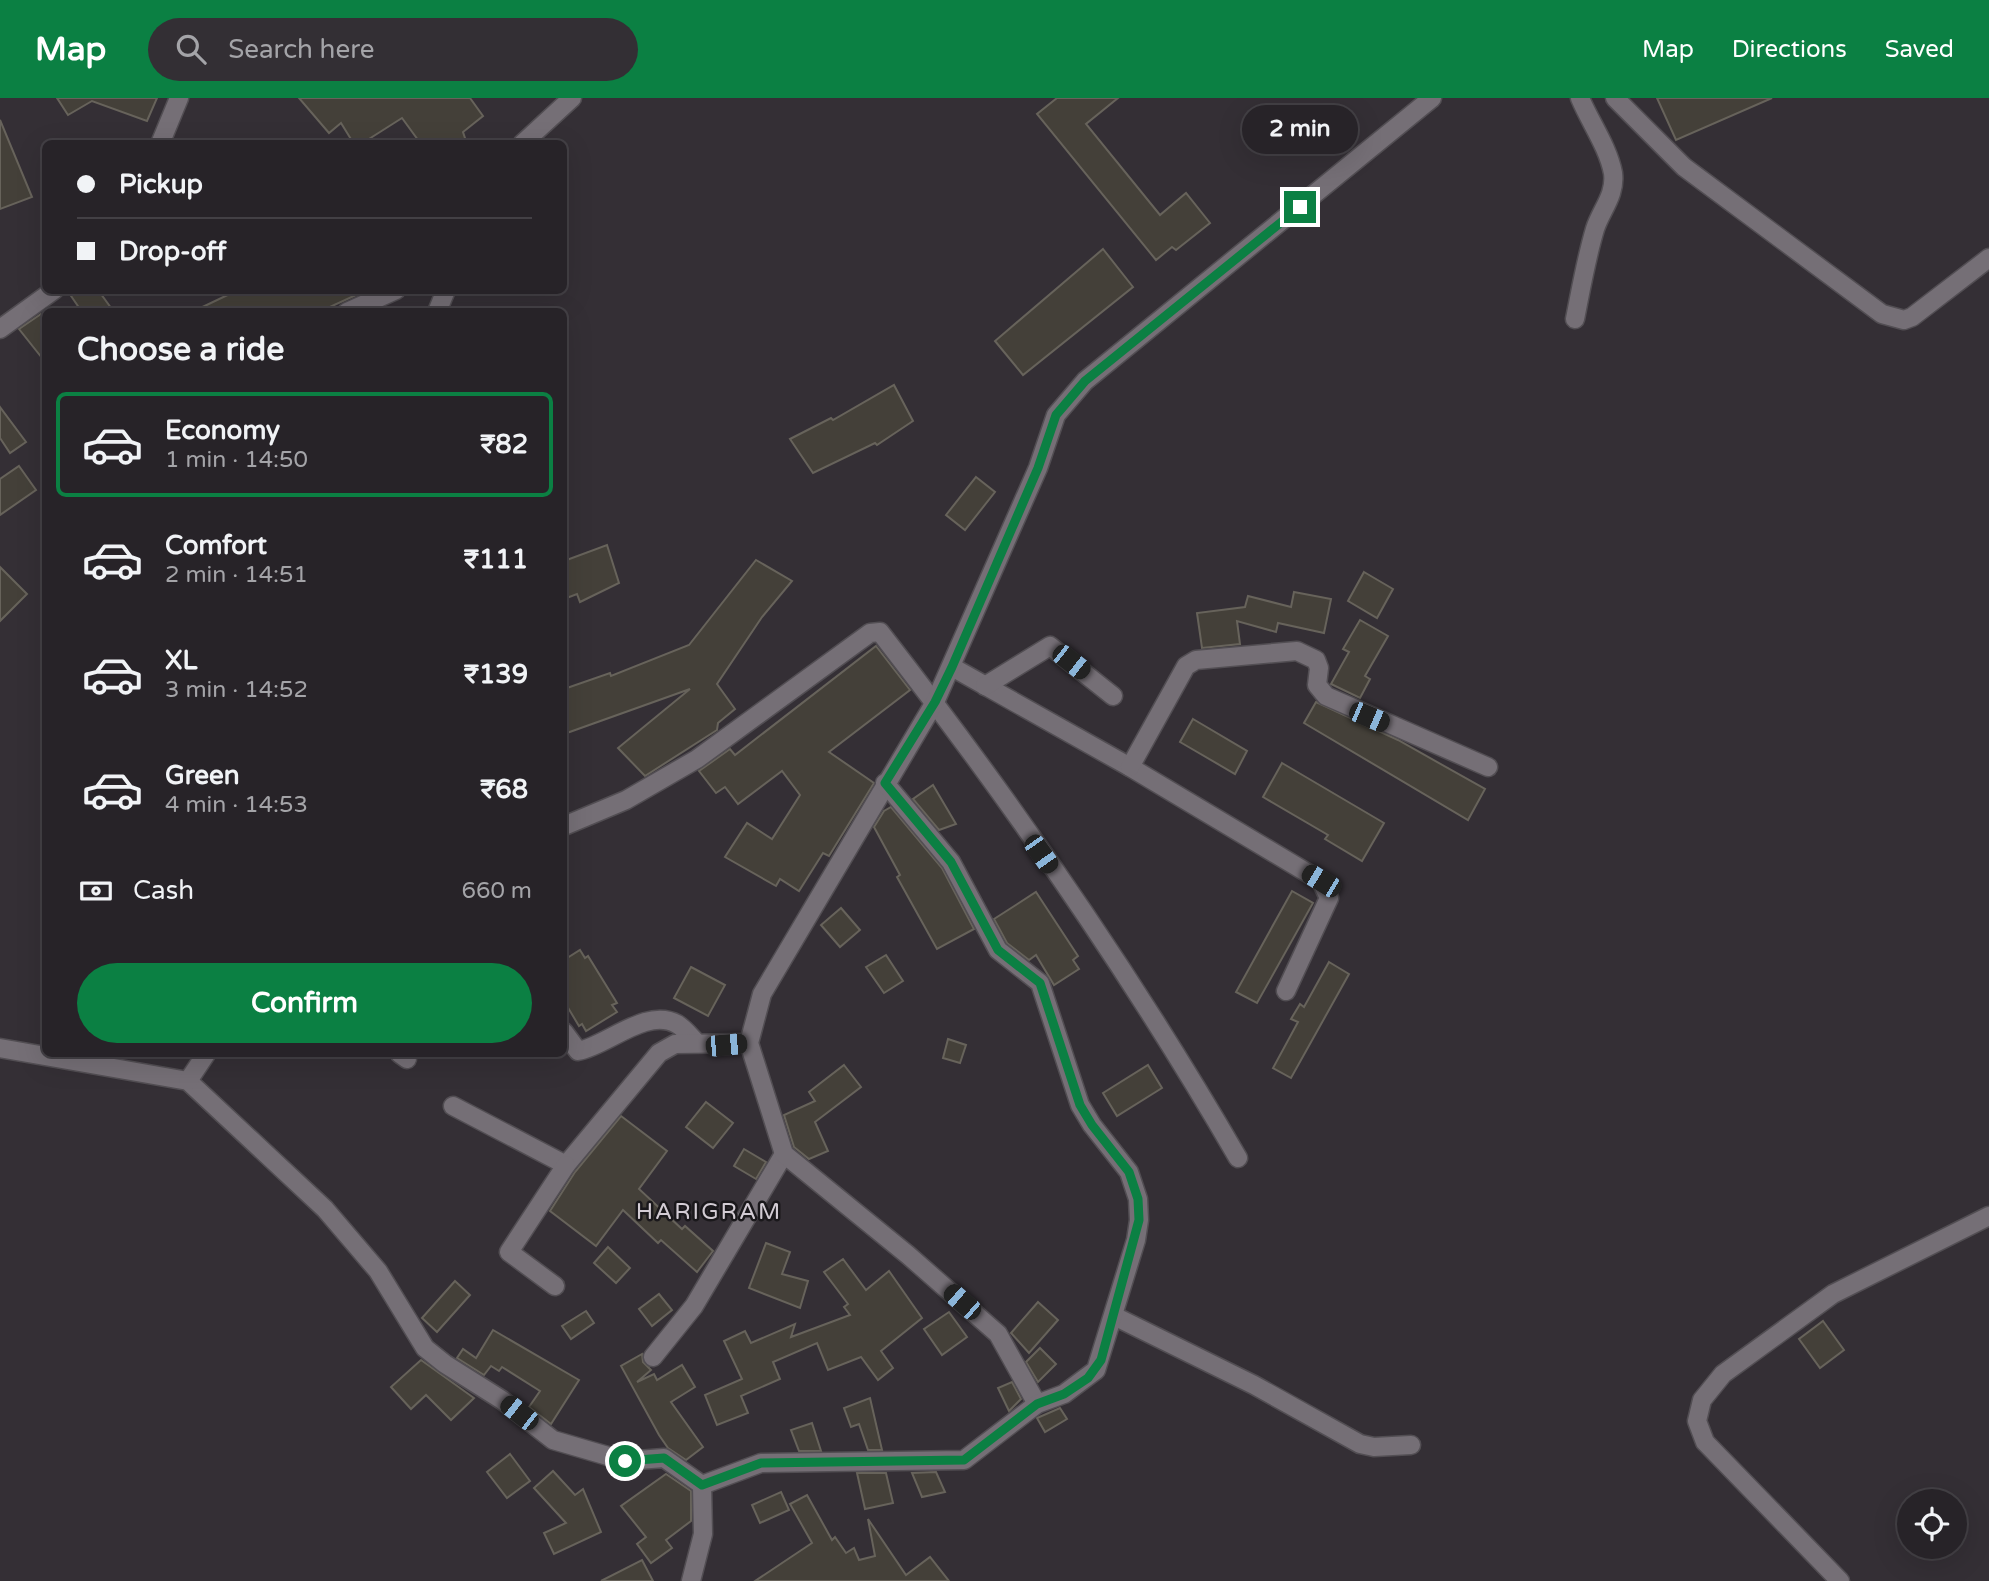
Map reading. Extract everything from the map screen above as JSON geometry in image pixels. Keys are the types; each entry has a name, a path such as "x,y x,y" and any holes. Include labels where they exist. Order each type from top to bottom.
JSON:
{"street":[{"path":"162,140 179,98"},
{"path":"526,140 572,98"},
{"path":"1037,1404 998,1334 908,1255 784,1154 750,1043 762,994 935,702 1038,468 1056,415 1085,381 1432,98"},
{"path":"1575,320 1585,264 1596,225 1612,189 1613,175 1609,160 1580,98"},
{"path":"1615,98 1685,167 1882,314 1904,320 1912,317 1989,258"},
{"path":"0,328 48,294"},
{"path":"356,308 387,294"},
{"path":"567,825 626,800 697,760 870,633 880,632 935,702 1132,984 1238,1158"},
{"path":"985,686 1050,646 1113,696"},
{"path":"1130,767 1186,666 1196,660 1297,651 1310,654 1316,660 1319,668 1317,685 1325,696 1488,767"},
{"path":"952,667 1130,767 1327,887 1329,898 1286,991"},
{"path":"702,1485 761,1463 964,1460 1037,1404 1064,1394 1096,1370 1114,1316 1139,1220 1138,1199 1129,1172 1092,1125 1080,1105 1040,983 998,950 951,862 885,783"},
{"path":"567,1037 574,1049 583,1051 634,1027 658,1021 678,1025 697,1043"},
{"path":"555,1286 512,1255 509,1249 566,1166 650,1060 675,1044 750,1043"},
{"path":"0,1048 42,1055"},
{"path":"51,1057 188,1081 325,1209 378,1271 425,1349 444,1364 502,1400 554,1440 625,1461 664,1458 702,1485"},
{"path":"188,1081 204,1057"},
{"path":"453,1106 566,1166"},
{"path":"653,1357 694,1306 784,1154"},
{"path":"1840,1581 1705,1442 1697,1421 1702,1400 1723,1374 1833,1294 1989,1216"},
{"path":"1114,1316 1254,1385 1360,1444 1374,1447 1411,1446"},
{"path":"691,1581 703,1534 702,1485"}],"building":[{"path":"57,98 157,98 147,121 92,101 68,115"},
{"path":"299,98 470,98 483,116 463,132 466,140 418,140 402,118 367,140 352,140 341,123 329,133"},
{"path":"1057,98 1118,98 1086,124 1160,215 1186,193 1210,223 1176,250 1172,247 1156,260 1037,114"},
{"path":"1657,98 1772,98 1676,140"},
{"path":"0,120 32,197 0,209"},
{"path":"1103,249 1133,287 1023,375 995,341"},
{"path":"70,294 101,294 111,308 79,308"},
{"path":"230,294 358,294 328,308 200,308"},
{"path":"42,315 42,358 19,329"},
{"path":"894,385 913,421 877,445 875,443 813,473 790,439 831,418 833,420"},
{"path":"0,407 26,442 10,453 0,438"},
{"path":"19,466 36,490 0,515 0,479"},
{"path":"976,477 995,492 965,530 946,515"},
{"path":"607,545 619,583 580,602 577,594 567,598 567,560"},
{"path":"756,560 792,581 762,617 717,684 735,709 718,723 717,730 645,776 618,748 690,689 567,733 567,688 610,673 611,676 689,645"},
{"path":"0,567 27,594 0,621"},
{"path":"1364,572 1393,589 1377,618 1348,601"},
{"path":"1294,592 1331,599 1324,633 1278,623 1276,632 1237,621 1240,644 1202,648 1197,613 1245,607 1248,596 1291,607"},
{"path":"1360,620 1388,636 1365,676 1370,679 1360,698 1331,684 1349,652 1343,649"},
{"path":"876,646 910,690 829,752 874,783 829,856 823,853 799,891 780,879 776,886 725,857 747,823 772,839 800,795 782,771 738,804 725,787 716,793 699,771 730,749 735,755"},
{"path":"1316,702 1398,740 1485,789 1468,820 1304,723"},
{"path":"1193,719 1247,751 1235,774 1180,742"},
{"path":"1282,763 1384,823 1362,861 1325,839 1328,835 1263,797"},
{"path":"933,785 956,824 939,830 913,799"},
{"path":"891,807 942,868 974,929 937,949 897,877 900,875 874,827 884,811"},
{"path":"1292,891 1313,903 1257,1003 1236,992"},
{"path":"1036,892 1078,956 1073,960 1079,969 1054,985 1036,955 1029,960 1007,943 994,919"},
{"path":"841,908 860,930 840,947 821,925"},
{"path":"580,950 585,958 588,956 617,1003 612,1005 617,1012 586,1031 582,1024 579,1026 567,1006 567,958"},
{"path":"886,955 903,981 884,993 866,967"},
{"path":"1329,962 1349,974 1291,1078 1273,1068 1298,1022 1291,1019 1300,1004 1304,1007"},
{"path":"691,967 725,985 708,1016 674,998"},
{"path":"948,1039 966,1045 960,1063 943,1058"},
{"path":"844,1065 861,1087 815,1122 828,1151 809,1159 794,1147 784,1115 815,1101 809,1092"},
{"path":"1148,1065 1162,1088 1117,1116 1103,1093"},
{"path":"706,1102 733,1123 713,1148 686,1127"},
{"path":"621,1116 667,1151 639,1189 682,1229 685,1226 713,1251 697,1272 661,1240 658,1243 623,1210 596,1246 550,1211 575,1172"},
{"path":"744,1149 766,1162 756,1179 734,1166"},
{"path":"766,1243 790,1252 782,1274 808,1281 800,1308 749,1288"},
{"path":"608,1247 630,1268 616,1283 594,1263"},
{"path":"843,1259 866,1290 889,1271 922,1318 881,1351 893,1368 878,1380 861,1357 828,1370 817,1343 773,1362 780,1379 741,1396 748,1413 717,1425 705,1395 742,1379 724,1341 745,1331 751,1343 795,1324 791,1337 850,1315 844,1307 848,1304 824,1272"},
{"path":"455,1281 470,1295 437,1332 422,1318"},
{"path":"659,1294 672,1310 652,1326 639,1309"},
{"path":"1038,1302 1058,1320 1029,1353 1011,1333"},
{"path":"586,1311 594,1323 571,1339 562,1326"},
{"path":"949,1312 967,1337 942,1355 924,1329"},
{"path":"1823,1321 1844,1350 1820,1368 1799,1339"},
{"path":"493,1330 579,1380 551,1424 529,1407 540,1391 502,1367 499,1371 491,1366 484,1375 457,1358 463,1349 476,1358"},
{"path":"1040,1348 1056,1364 1038,1382 1026,1362"},
{"path":"642,1354 643,1362 651,1370 637,1382 654,1374 657,1380 682,1365 695,1387 671,1402 703,1447 686,1460 668,1448 659,1435 621,1366"},
{"path":"421,1360 474,1398 451,1420 426,1395 411,1409 391,1387"},
{"path":"1012,1382 1021,1399 1009,1411 998,1388"},
{"path":"870,1398 882,1450 868,1450 859,1424 851,1427 844,1408"},
{"path":"1060,1408 1067,1419 1045,1432 1037,1418"},
{"path":"812,1423 821,1451 799,1451 791,1430"},
{"path":"510,1454 530,1481 507,1498 487,1472"},
{"path":"553,1471 575,1495 583,1489 601,1532 554,1554 544,1533 566,1523 534,1488"},
{"path":"936,1472 945,1492 922,1497 912,1473"},
{"path":"857,1473 886,1473 893,1503 865,1509"},
{"path":"666,1474 691,1491 691,1521 666,1540 672,1548 651,1563 637,1544 646,1537 621,1506"},
{"path":"781,1492 789,1510 760,1523 752,1505"},
{"path":"807,1495 832,1540 835,1537 846,1553 854,1548 859,1560 875,1556 868,1519 906,1575 930,1557 949,1581 755,1581 812,1543 790,1504"},
{"path":"642,1560 653,1581 601,1581"}],"district":[{"name":"HARIGRAM","path":"709,1212"}],"route":[{"path":"625,1461 664,1458 702,1485 761,1463 964,1460 1037,1404 1064,1394 1096,1370 1136,1240 1138,1199 1129,1172 1092,1125 1080,1105 1040,983 998,950 951,862 885,783 935,702 952,667 1038,468 1056,415 1085,381 1300,207"}]}
